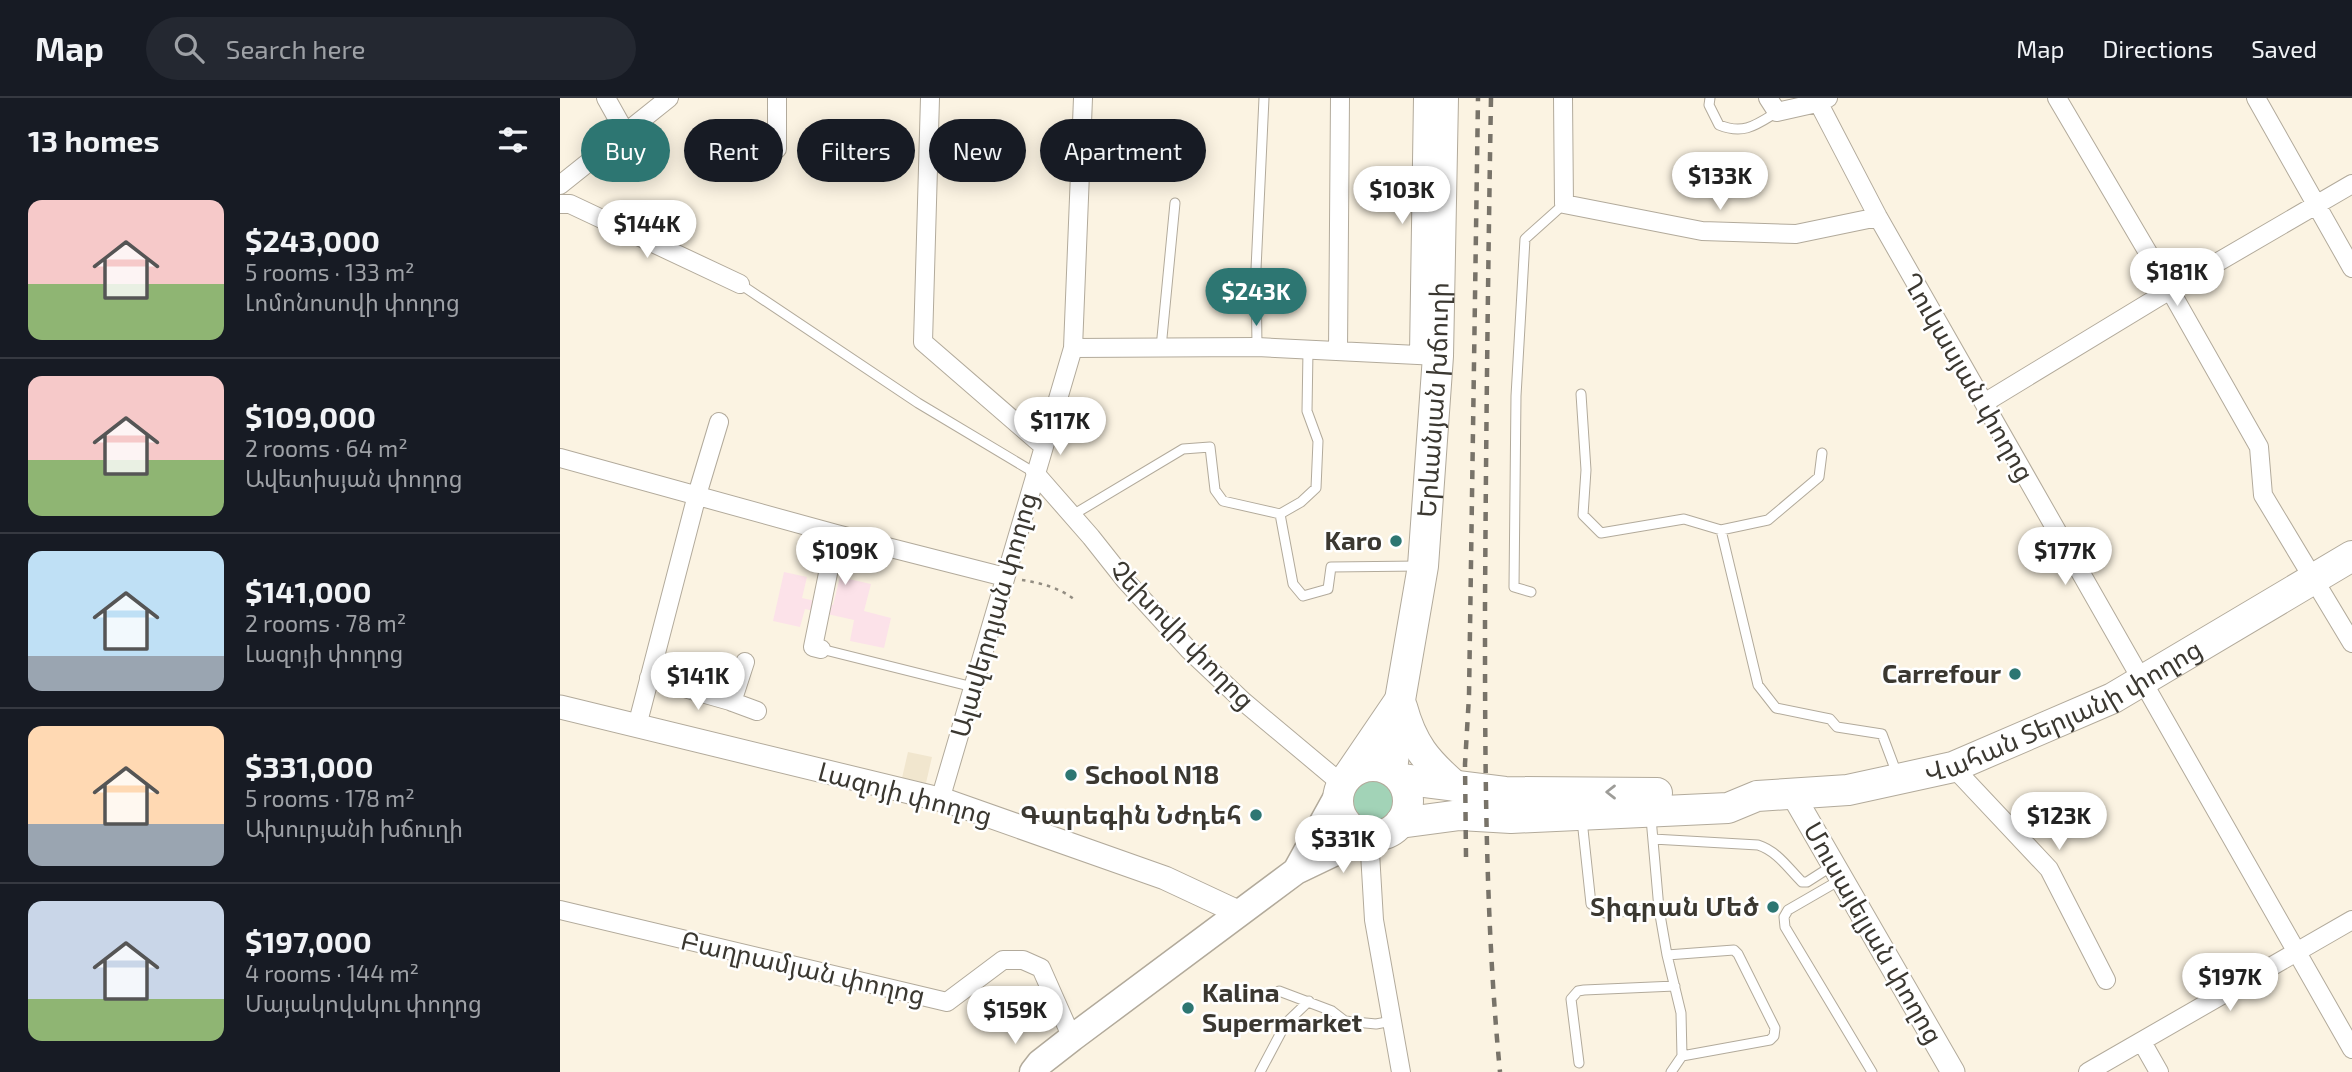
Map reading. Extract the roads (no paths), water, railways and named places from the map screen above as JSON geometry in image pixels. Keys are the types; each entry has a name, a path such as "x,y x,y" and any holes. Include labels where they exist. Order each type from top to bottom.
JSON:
{"highway":[{"name":"Երևանյան խճուղի","path":"1397,775 1400,700 1423,566 1428,355 1443,98"},
{"name":"Վահան Տերյանի փողոց","path":"1400,823 1461,815 1511,818 1581,814 1651,826 1728,808 1751,798 1848,790 1953,767 2113,698 2352,556"},
{"name":"Երևանյան խճուղի","path":"1343,784 1400,700"},
{"path":"1400,700 1407,725 1422,755 1455,786"},
{"path":"1370,766 1382,767 1397,775 1406,790 1408,801 1406,813 1400,823 1381,835 1369,836 1348,827 1338,806 1343,784 1370,766"},
{"name":"Վահան Տերյանի փողոց","path":"1397,775 1505,792 1729,791 1751,798"}],"main road":[{"path":"1296,871 1343,784"},
{"path":"1011,1072 1041,1069 1072,1038 1296,871 1369,836"}],"street":[{"path":"606,98 618,119"},
{"path":"642,119 669,98"},
{"path":"777,98 777,119"},
{"path":"930,98 923,342 1043,446"},
{"name":"Ալավերդյան փողոց","path":"940,800 1073,348 1083,98"},
{"path":"1338,351 1340,98"},
{"path":"1073,348 1257,347 1428,355 1423,98"},
{"path":"1563,98 1564,204 1702,231 1796,234 1878,217"},
{"path":"2057,98 2259,447 2263,495 2352,643"},
{"path":"2256,98 2352,268"},
{"name":"Ղուկասյան փողոց","path":"1772,105 1821,100 1878,217 2352,1049"},
{"path":"560,185 581,168"},
{"path":"1984,403 2352,184"},
{"path":"560,204 570,204 740,284"},
{"path":"637,726 697,495 719,422"},
{"path":"560,458 1005,578"},
{"name":"Չեխովի փողոց","path":"1035,473 1125,580 1189,650 1244,702 1343,784"},
{"path":"821,649 813,647 836,534"},
{"path":"732,702 745,662"},
{"path":"649,678 757,711"},
{"name":"Լազոյի փողոց","path":"560,707 940,800 1165,878 1240,913"},
{"path":"1953,767 2049,869 2106,980"},
{"name":"Մուսայելյան փողոց","path":"1793,795 1953,1072"},
{"path":"1369,836 1374,920 1401,1072"},
{"name":"Բաղրամյան փողոց","path":"560,910 947,1002 1003,960 1023,960 1041,968 1072,1038"},
{"path":"2088,1072 2352,920"},
{"path":"2142,1042 2159,1072"}],"lane":[{"path":"1257,347 1256,269 1264,98"},
{"path":"1710,98 1709,105 1719,125 1733,130 1754,127 1772,105"},
{"path":"1161,348 1175,203"},
{"path":"1531,593 1514,587 1516,396 1525,239 1564,204"},
{"path":"740,284 918,403 1035,473"},
{"path":"1071,516 1183,449 1210,447 1215,491 1223,501 1280,514 1301,502 1316,488 1318,441 1307,411 1308,351"},
{"path":"1581,394 1587,470 1583,515 1601,533 1684,519 1721,530 1768,520 1819,477 1822,453"},
{"path":"1280,514 1293,584 1303,596 1328,589 1331,567 1423,566"},
{"path":"1721,530 1758,684 1776,708 1830,719 1837,727 1882,734 1899,779"},
{"path":"821,649 973,687"},
{"path":"1581,814 1591,904 1605,913 1659,909"},
{"path":"1671,1072 1682,1056 1681,1013 1659,909 1651,826 1769,848 1802,882 1838,872"},
{"path":"1838,872 1788,910 1783,917 1785,927 1872,1072"},
{"path":"1667,954 1734,950 1775,1028 1774,1036 1770,1040 1682,1056"},
{"path":"1579,1062 1571,999 1575,993 1584,990 1675,986"},
{"path":"1279,992 1332,1011 1345,1021 1376,1024 1393,1021"},
{"path":"1260,1072 1286,1023 1309,1001"}],"railway":[{"path":"1466,857 1465,764 1469,696 1478,98"},
{"path":"1491,98 1485,723 1491,956 1500,1072"}],"place":[{"name":"Karo","path":"1396,541"},
{"name":"Carrefour","path":"2015,674"},
{"name":"School N18","path":"1071,775"},
{"name":"Գարեգին Նժդեհ","path":"1256,815"},
{"name":"Տիգրան Մեծ","path":"1773,907"},
{"name":"Kalina Supermarket","path":"1188,1008"}]}
